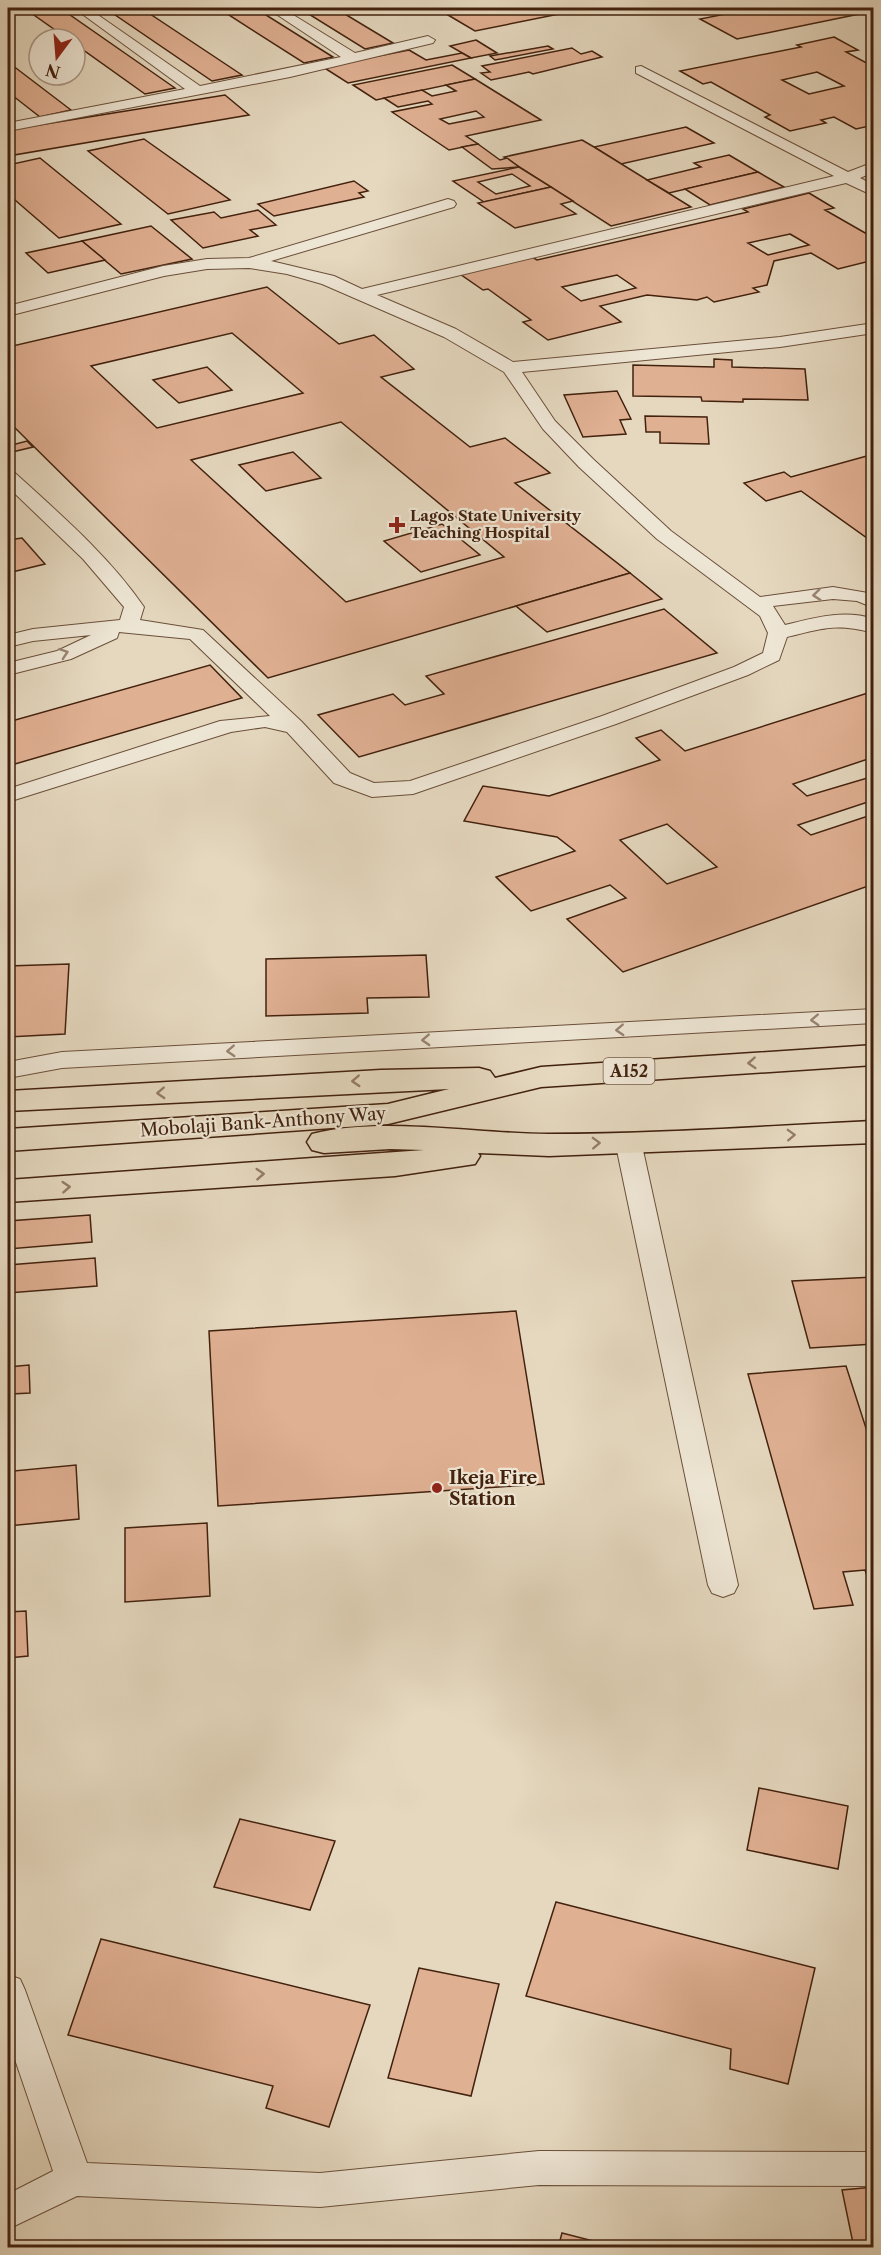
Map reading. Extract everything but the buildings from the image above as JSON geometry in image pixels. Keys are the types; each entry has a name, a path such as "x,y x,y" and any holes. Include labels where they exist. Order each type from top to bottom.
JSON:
{"main road":[{"name":"Mobolaji Bank-Anthony Way","path":"8,1161 389,1126 541,1077 873,1055"},
{"path":"8,1101 381,1080 541,1077"},
{"name":"Mobolaji Bank-Anthony Way","path":"8,1140 389,1126 549,1144 873,1132"},
{"path":"8,1191 395,1165 549,1144"}],"lane":[{"path":"80,8 198,91"},
{"path":"273,8 353,58"},
{"path":"8,127 198,91 428,40"},
{"path":"641,70 873,191"},
{"path":"361,294 847,178 873,166"},
{"path":"249,263 448,204"},
{"path":"8,311 163,271 207,264 249,263 328,280 450,333 510,368 549,424 586,463 664,535 757,603 768,613 778,633 772,656 741,671 609,720 413,787 372,790 342,778 294,727 196,634 129,625 33,635 8,641"},
{"path":"510,368 780,342 873,328"},
{"path":"8,477 68,531 113,579 134,607 129,625"},
{"path":"757,603 834,593 868,598 873,602"},
{"path":"778,633 832,622 864,621 873,627"},
{"path":"8,669 63,655 129,625"},
{"path":"8,796 228,726 265,721 294,727"},
{"path":"8,1070 62,1060 873,1016"},
{"path":"628,1141 723,1586"},
{"path":"8,1990 74,2179"},
{"path":"8,2212 74,2179 320,2190 539,2168 873,2169"}],"place":[{"name":"Lagos State University Teaching Hospital","path":"397,525"},
{"name":"Ikeja Fire Station","path":"437,1488"}]}
